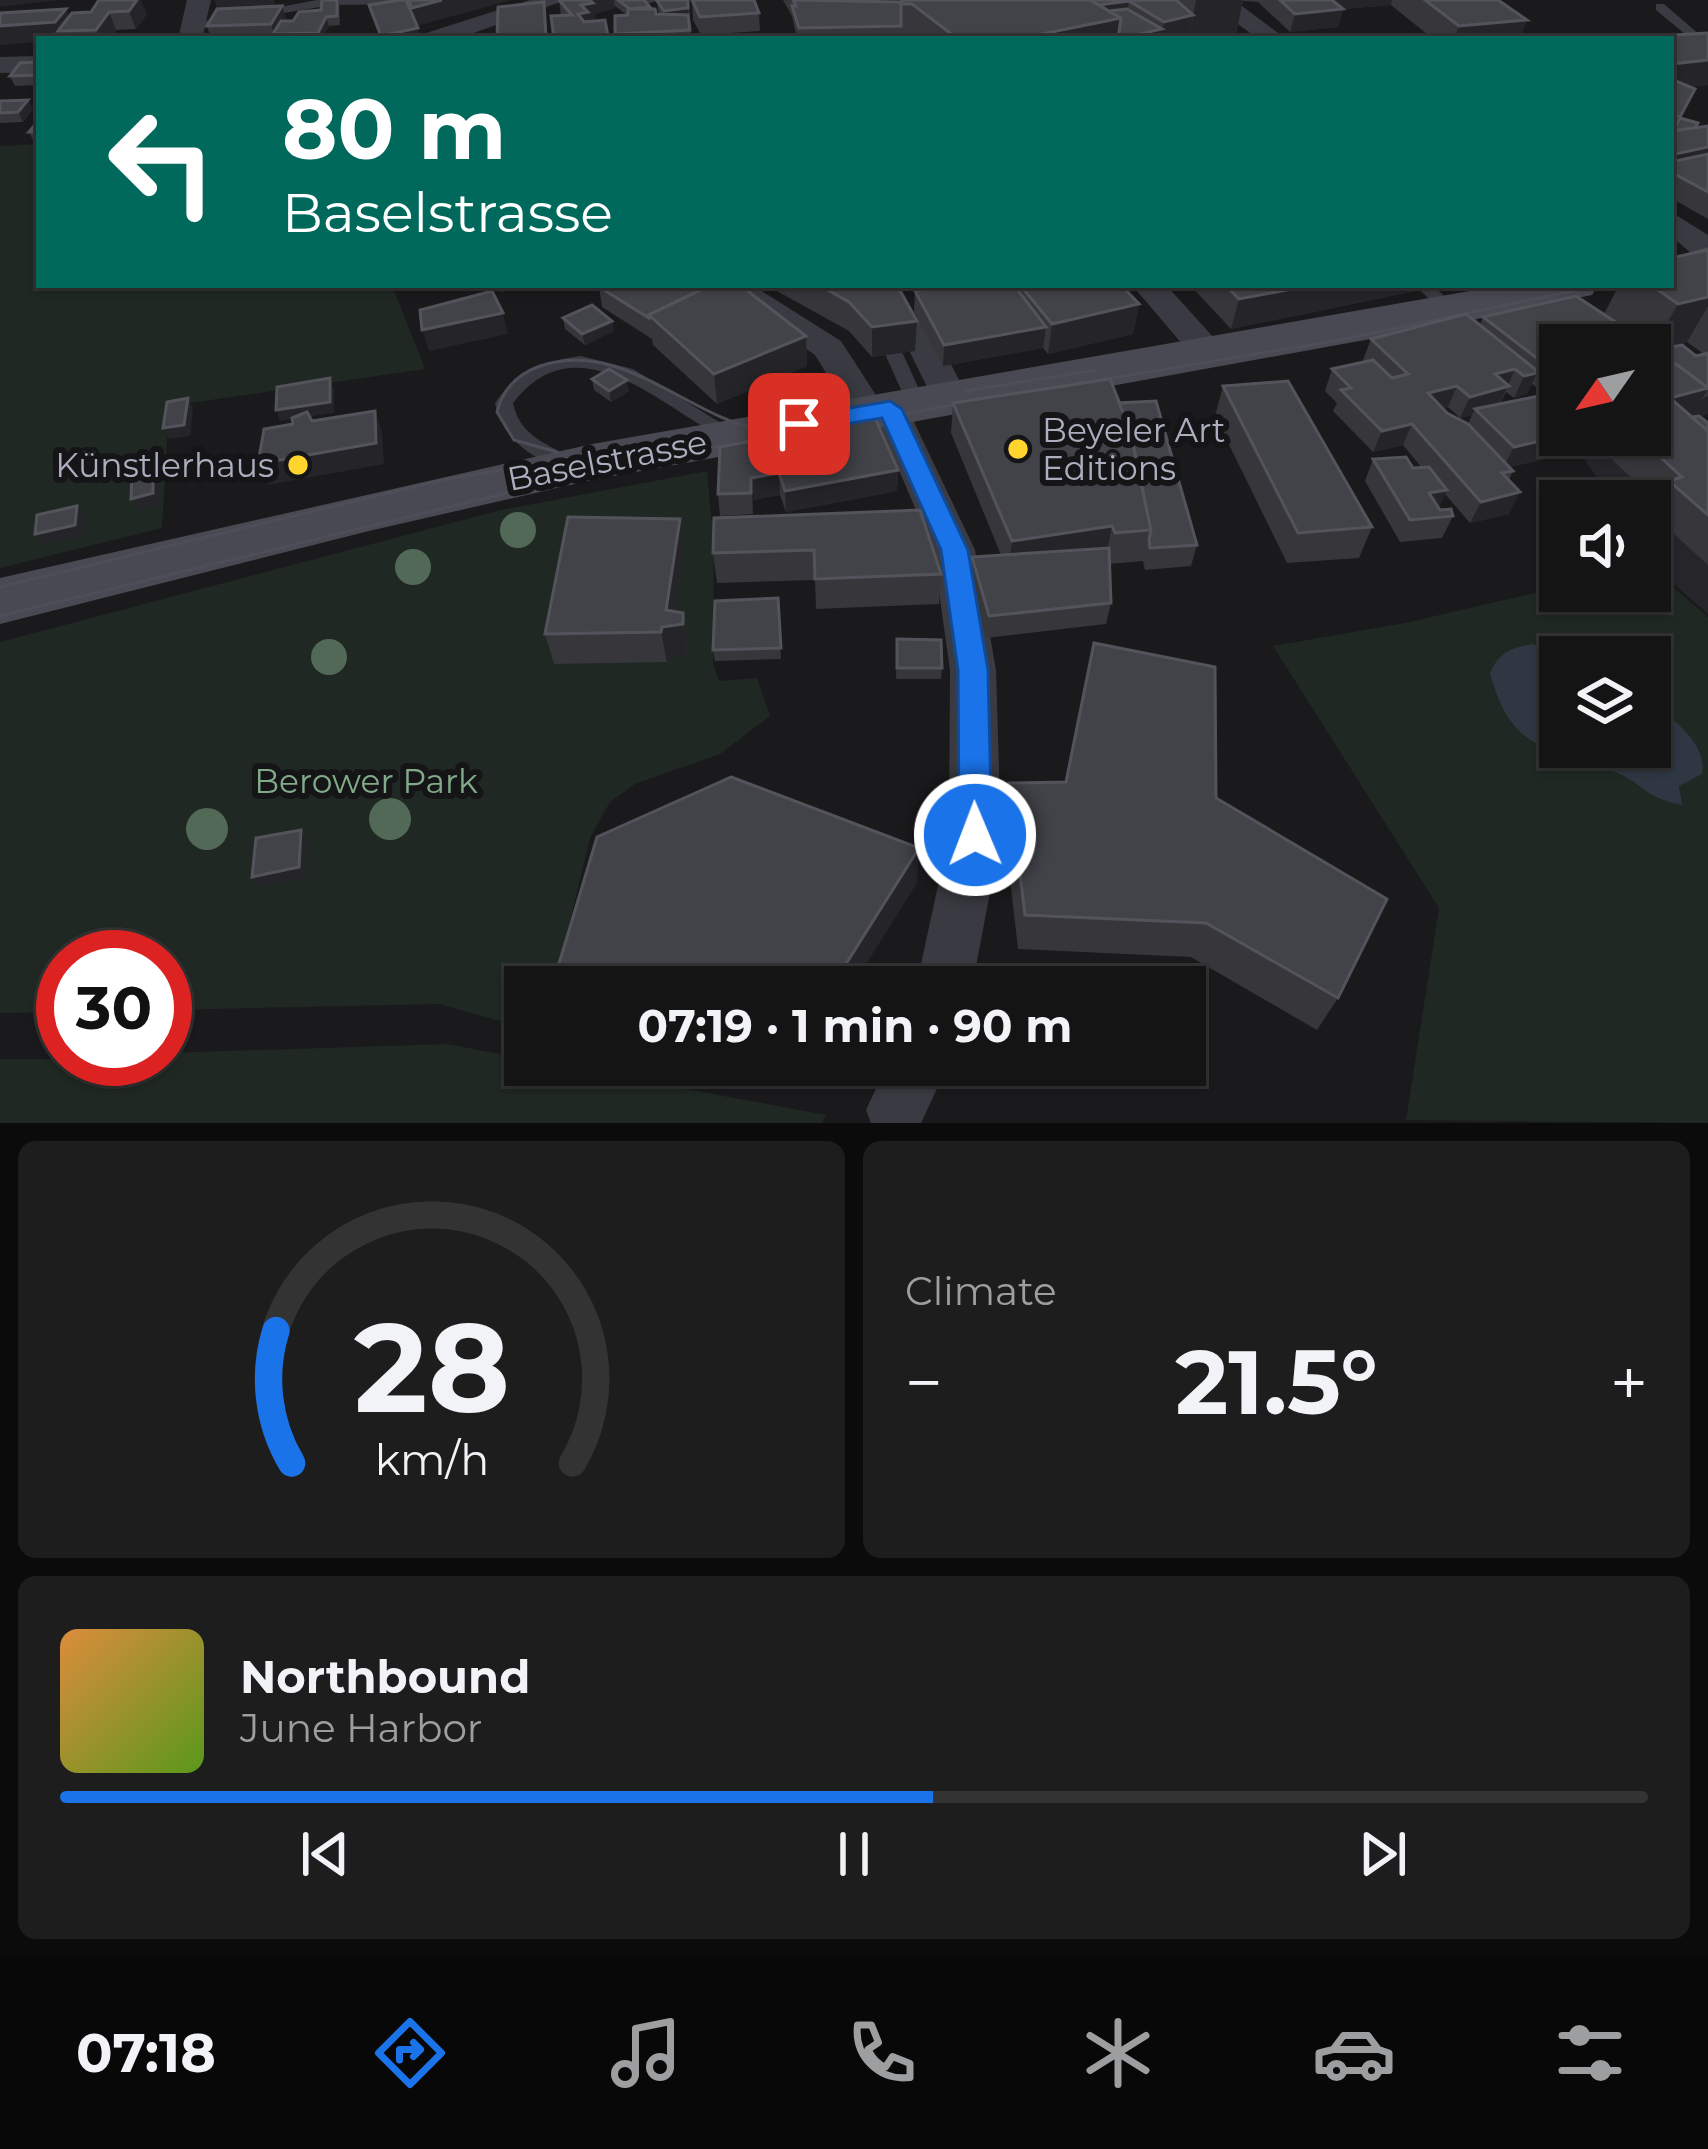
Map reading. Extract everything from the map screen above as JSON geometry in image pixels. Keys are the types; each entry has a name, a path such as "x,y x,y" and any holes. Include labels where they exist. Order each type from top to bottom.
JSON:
{"main road":[{"path":"1674,264 1708,253"},
{"name":"Baselstrasse","path":"0,601 571,466 1212,357 1437,298 1543,288"}],"street":[{"path":"441,36 554,0"},
{"path":"1218,0 1266,36"},
{"path":"0,65 36,64"},
{"path":"1674,223 1708,253"},
{"path":"734,288 829,348 907,406"},
{"path":"1151,288 1212,357"},
{"path":"904,324 907,406 954,550 973,670 975,835 948,966"}],"lane":[{"path":"194,21 332,1 421,0"},
{"path":"1660,7 1703,44"},
{"path":"571,466 516,433 505,418 504,403 526,377 574,360 609,364 633,374 734,436"}],"shaded area":[{"path":"1708,421 1708,614 1671,581 1671,480 1599,480 1585,460 1587,456 1671,456 1671,428"}],"green space":[{"path":"36,144 36,288 393,288 425,369 169,406 162,528 0,568 0,146"},
{"name":"Berower Park","path":"707,471 714,547 713,663 719,681 757,678 770,716 720,754 635,784 610,802 590,838 559,966 504,966 504,1022 439,1004 192,1009 192,930 36,930 36,1012 0,1013 0,642 501,510"},
{"path":"1671,585 1708,617 1708,1123 1406,1120 1439,908 1273,646 1405,623 1539,592 1539,612 1671,612"},
{"path":"447,1044 504,1055 504,1086 671,1086 826,1115 822,1123 0,1123 0,1059 36,1059 36,1086 192,1086 192,1052"}],"water":[{"path":"1518,647 1539,647 1539,744 1510,720 1490,673 1497,660"},
{"path":"1671,719 1694,742 1702,763 1702,774 1679,786 1682,805 1659,798 1604,768 1671,768"}],"building":[{"path":"99,0 137,0 129,11 109,12 96,30 58,31 72,13 91,12"},
{"path":"322,0 337,0 337,16 326,17 318,33 273,34 281,21 293,21 299,12 321,10"},
{"path":"406,0 418,28 381,36 369,5"},
{"path":"408,0 442,0 412,8"},
{"path":"559,0 590,0 593,3 581,5 588,12 578,14 584,22 605,20 608,36 554,36 551,16 572,15"},
{"path":"618,0 644,0 650,7 630,9"},
{"path":"688,0 688,8 664,11 657,1"},
{"path":"692,0 754,0 759,13 700,17"},
{"path":"793,0 901,2 901,26 799,28"},
{"path":"902,0 1090,0 1121,18 1032,36 954,36 912,4 902,4"},
{"path":"1090,0 1176,0 1193,15 1164,22 1129,1 1099,5"},
{"path":"1280,0 1332,0 1343,9 1295,14"},
{"path":"1425,0 1498,0 1527,20 1459,26"},
{"path":"544,2 546,36 497,36 498,7"},
{"path":"282,6 271,24 207,26 217,9"},
{"path":"66,9 55,22 0,26 0,13"},
{"path":"628,9 688,15 690,30 615,34 615,16 628,15"},
{"path":"1127,9 1162,29 1118,36 1121,18 1109,11"},
{"path":"1708,33 1708,60 1674,64 1674,36 1656,36"},
{"path":"36,62 36,75 10,76 20,63"},
{"path":"1674,80 1695,89 1680,117 1674,115"},
{"path":"28,100 18,112 0,113 0,101"},
{"path":"1680,118 1698,123 1680,131 1675,128"},
{"path":"1708,126 1708,147 1674,154 1674,131"},
{"path":"1708,154 1708,192 1674,174 1674,161"},
{"path":"1708,250 1708,297 1678,304 1655,288 1674,288 1674,257"},
{"path":"601,288 704,288 649,315"},
{"path":"705,288 744,288 806,336 714,374 649,315"},
{"path":"824,288 899,288 917,321 872,327 849,302"},
{"path":"1016,288 1046,327 944,345 915,291"},
{"path":"1022,288 1124,288 1139,304 1052,324"},
{"path":"1228,288 1297,288 1239,299"},
{"path":"492,291 503,313 422,330 420,310"},
{"path":"1576,296 1617,324 1539,324 1539,360 1483,317"},
{"path":"592,305 612,321 582,334 563,318"},
{"path":"1466,314 1537,373 1524,376 1515,369 1495,374 1509,386 1470,397 1457,386 1428,393 1447,413 1468,424 1513,471 1502,473 1520,492 1481,502 1412,424 1382,431 1341,390 1351,388 1332,369 1373,360 1392,378 1408,374 1371,339"},
{"path":"1682,345 1696,356 1708,353 1708,388 1671,365 1671,347"},
{"path":"1676,364 1708,388 1671,398 1671,365"},
{"path":"609,369 627,380 609,391 592,379"},
{"path":"330,378 330,402 276,410 277,387"},
{"path":"1110,379 1130,429 1151,530 1115,533 1112,526 1012,541 953,403"},
{"path":"1288,381 1372,527 1298,533 1223,386"},
{"path":"1539,396 1539,441 1514,447 1475,409"},
{"path":"188,398 184,425 163,428 167,402"},
{"path":"1671,399 1708,431 1708,515 1671,483 1682,477 1659,456 1671,456"},
{"path":"1156,401 1197,545 1150,548 1151,530 1130,429 1119,403"},
{"path":"375,411 376,443 258,464 264,429 293,424 292,418 307,412 312,421"},
{"path":"1692,417 1708,423 1708,431"},
{"path":"875,418 898,470 785,491 779,473 751,478 751,493 718,494 720,447"},
{"path":"1406,457 1413,468 1429,467 1447,490 1429,493 1440,510 1451,509 1453,516 1410,520 1373,459"},
{"path":"153,468 153,493 131,499 132,472"},
{"path":"77,506 75,525 35,534 37,515"},
{"path":"920,510 941,574 815,579 814,550 713,553 714,518"},
{"path":"568,517 680,519 666,610 683,613 683,624 662,627 661,632 545,634"},
{"path":"1109,548 1111,603 989,616 972,557"},
{"path":"778,598 781,648 713,650 715,601"},
{"path":"897,639 941,640 942,668 897,668"},
{"path":"1094,643 1215,667 1216,798 1387,899 1338,998 1206,923 1025,915 1009,783 1066,782"},
{"path":"731,777 919,848 845,966 558,966 597,837"},
{"path":"301,830 299,867 252,877 256,838"}],"tram line":[{"path":"1674,258 1708,249"},
{"path":"1076,384 1340,340 1587,288"},
{"path":"557,452 514,440 497,412 507,389 524,373 570,360 625,370 759,430"},
{"path":"965,391 1096,370"},
{"path":"0,616 638,461 987,399"},
{"path":"0,587 442,480 634,447"}],"place":[{"name":"Beyeler Art Editions","path":"1018,449"},
{"name":"Künstlerhaus","path":"298,465"}],"route":[{"path":"799,424 890,409 954,550 973,670 975,835"}]}
